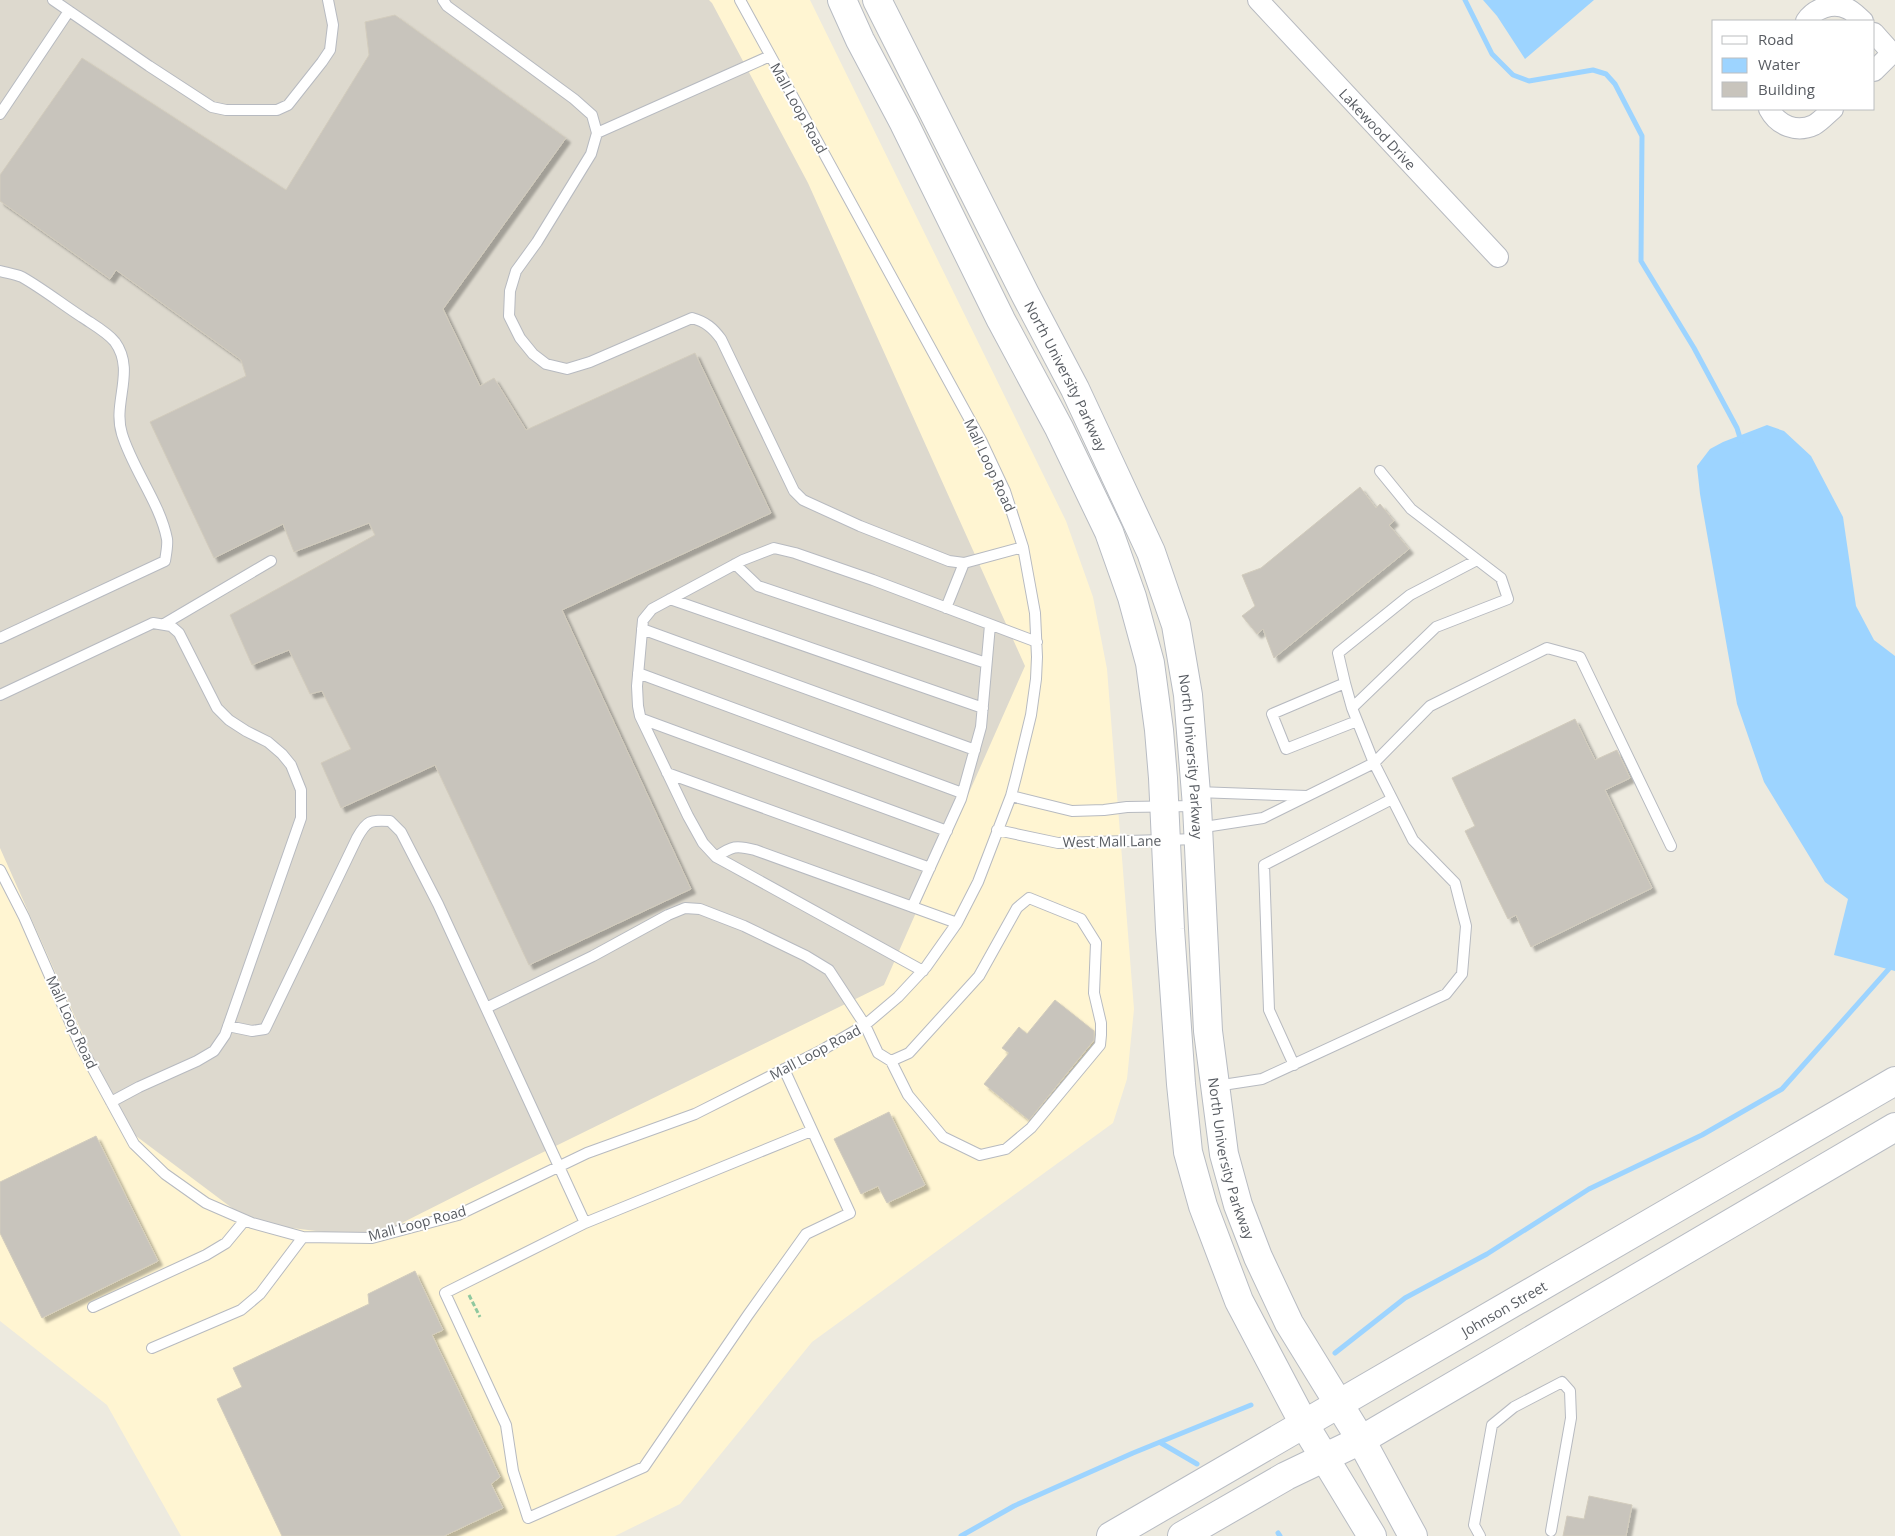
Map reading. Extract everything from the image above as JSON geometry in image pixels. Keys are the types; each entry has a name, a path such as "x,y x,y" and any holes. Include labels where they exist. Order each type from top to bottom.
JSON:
{"main road":[{"path":"842,0 860,40 904,123 1001,320 1058,428 1109,532 1132,597 1150,663 1159,730 1180,1074 1188,1152 1203,1206 1239,1302 1304,1424 1372,1536"},
{"name":"North University Parkway","path":"877,0 1075,389 1151,552 1176,624 1188,695 1197,816 1208,1031 1224,1154 1238,1205 1258,1257 1289,1323 1337,1404 1361,1440 1412,1536"},
{"name":"Johnson Street","path":"1111,1536 1895,1081"},
{"path":"1182,1536 1286,1476 1361,1440 1895,1127"}],"street":[{"name":"Lakewood Drive","path":"1258,0 1498,257"},
{"path":"1806,20 1820,8 1833,5 1847,8 1862,20"},
{"path":"1875,34 1894,56 1875,70"},
{"path":"1770,110 1776,119 1786,126 1796,128 1805,128 1816,124 1832,110"}],"lane":[{"path":"53,0 212,107 226,110 277,110 288,105 330,50 332,25 328,0"},
{"path":"443,0 448,6 574,99 592,115 597,132 591,154 537,242 516,271 512,284 509,316 520,338 533,354 546,364 567,370 692,318 704,322 712,326 722,339 794,491 803,500 918,550 949,561 964,562 1023,547"},
{"name":"Mall Loop Road","path":"0,870 24,917 80,1045 134,1144 165,1174 206,1203 245,1220 303,1237 372,1238 458,1215 587,1154 695,1114 822,1050 865,1025 898,997 923,971 957,923 978,882 1011,796 1031,715 1036,679 1035,613 1023,547 1005,491 982,442 740,0"},
{"path":"0,114 69,11"},
{"path":"597,132 770,56"},
{"path":"0,271 20,276 95,326 114,342 122,356 125,368 119,413 122,434 141,480 160,516 168,540 165,561 0,638"},
{"path":"1352,708 1436,627 1508,599 1501,578 1411,509 1380,472"},
{"path":"923,971 716,857 704,843 688,816 642,719 638,706 638,673 643,620 652,609 670,599 735,564 774,548 829,565 1036,642"},
{"path":"1215,1086 1262,1079 1294,1065 1446,994 1462,974 1466,926 1455,883 1413,840 1392,799 1374,763 1352,708 1338,653 1410,595 1477,560"},
{"path":"164,624 271,561"},
{"path":"946,608 964,562"},
{"path":"735,564 758,586 986,664"},
{"path":"670,599 983,708"},
{"path":"0,695 153,623 172,626 179,633 217,708 230,720 246,731 268,742 282,754 291,765 301,790 301,818 225,1035 214,1051 112,1102"},
{"path":"912,907 947,831 962,793 975,750 981,727 990,625"},
{"path":"642,629 975,750"},
{"path":"1011,796 1072,811 1164,806 1197,816 1263,818 1374,763 1430,706 1547,648 1580,657 1671,846"},
{"path":"638,673 962,793"},
{"path":"1345,683 1272,714 1286,749 1357,721"},
{"path":"642,719 947,831"},
{"path":"667,772 930,868"},
{"path":"1197,816 1308,796"},
{"path":"1294,1065 1269,1010 1264,865 1392,799"},
{"name":"West Mall Lane","path":"998,830 1058,843 1165,840 1197,816"},
{"path":"228,1026 252,1031 265,1029 356,838 363,827 373,820 390,821 402,832 438,904 585,1224"},
{"path":"716,857 731,847 748,848 957,923"},
{"path":"486,1008 593,956 668,915 685,908 700,909 744,926 806,956 829,970 865,1025 878,1052 891,1060 908,1095 943,1138 980,1154 1006,1149 1031,1128 1100,1045 1101,1024 1094,993 1096,943 1081,919 1029,898 1017,908 979,976 909,1053 891,1060"},
{"path":"784,1069 850,1213 806,1234 748,1315 644,1468 528,1518 514,1471 506,1425 445,1293 585,1224 811,1131"},
{"path":"93,1307 206,1255 226,1243 245,1220"},
{"path":"152,1348 241,1310 260,1294 303,1237"},
{"path":"1480,1536 1474,1525 1492,1425 1514,1407 1562,1382 1570,1391 1570,1418 1551,1531"}],"shaded area":[{"path":"0,0 810,0 1066,521 1093,597 1107,669 1134,1009 1127,1079 1113,1123 812,1342 680,1504 615,1536 181,1536 107,1405 0,1321"},
{"path":"0,0 709,0 712,3 808,183 1025,666 884,985 372,1238 252,1223 124,1127 0,848"}],"water":[{"path":"1483,0 1594,0 1525,59 1497,16"},
{"path":"1767,425 1784,431 1811,456 1843,517 1856,606 1874,640 1895,656 1895,971 1834,955 1848,899 1825,882 1764,782 1737,704 1700,494 1697,466 1710,449"}],"building":[{"path":"395,15 566,138 443,309 480,386 494,378 526,430 695,353 771,513 562,610 691,889 529,965 435,765 341,808 321,763 351,749 322,691 310,694 289,650 252,665 230,615 375,535 369,523 294,552 283,524 214,558 150,422 246,376 241,360 116,270 110,279 0,201 0,175 82,58 286,190 369,55 365,22"},
{"path":"1360,487 1376,508 1380,504 1394,521 1389,525 1409,549 1274,658 1263,629 1257,634 1242,616 1255,606 1242,575 1261,568"},
{"path":"1575,719 1595,760 1617,750 1630,778 1605,790 1652,888 1531,947 1516,915 1508,919 1465,831 1475,826 1452,778"},
{"path":"1055,1000 1094,1031 1094,1040 1029,1120 984,1084 1009,1053 1002,1048 1019,1027 1027,1034"},
{"path":"889,1112 925,1185 887,1203 878,1186 861,1194 834,1139"},
{"path":"96,1136 158,1261 42,1318 0,1233 0,1182"},
{"path":"415,1271 443,1330 432,1335 500,1477 491,1484 503,1508 444,1536 282,1536 217,1399 242,1387 233,1368 369,1304 368,1294"},
{"path":"1589,1496 1632,1505 1626,1536 1563,1536 1567,1516 1584,1519"}],"waterway":[{"path":"1465,0 1492,54 1513,75 1529,81 1593,70 1606,74 1615,84 1642,136 1641,261 1694,348 1737,428 1741,441"},
{"path":"1335,1353 1405,1298 1487,1254 1589,1189 1702,1135 1782,1089 1895,962"},
{"path":"961,1536 1014,1506 1133,1453 1251,1405"},
{"path":"1161,1443 1197,1464"}]}
